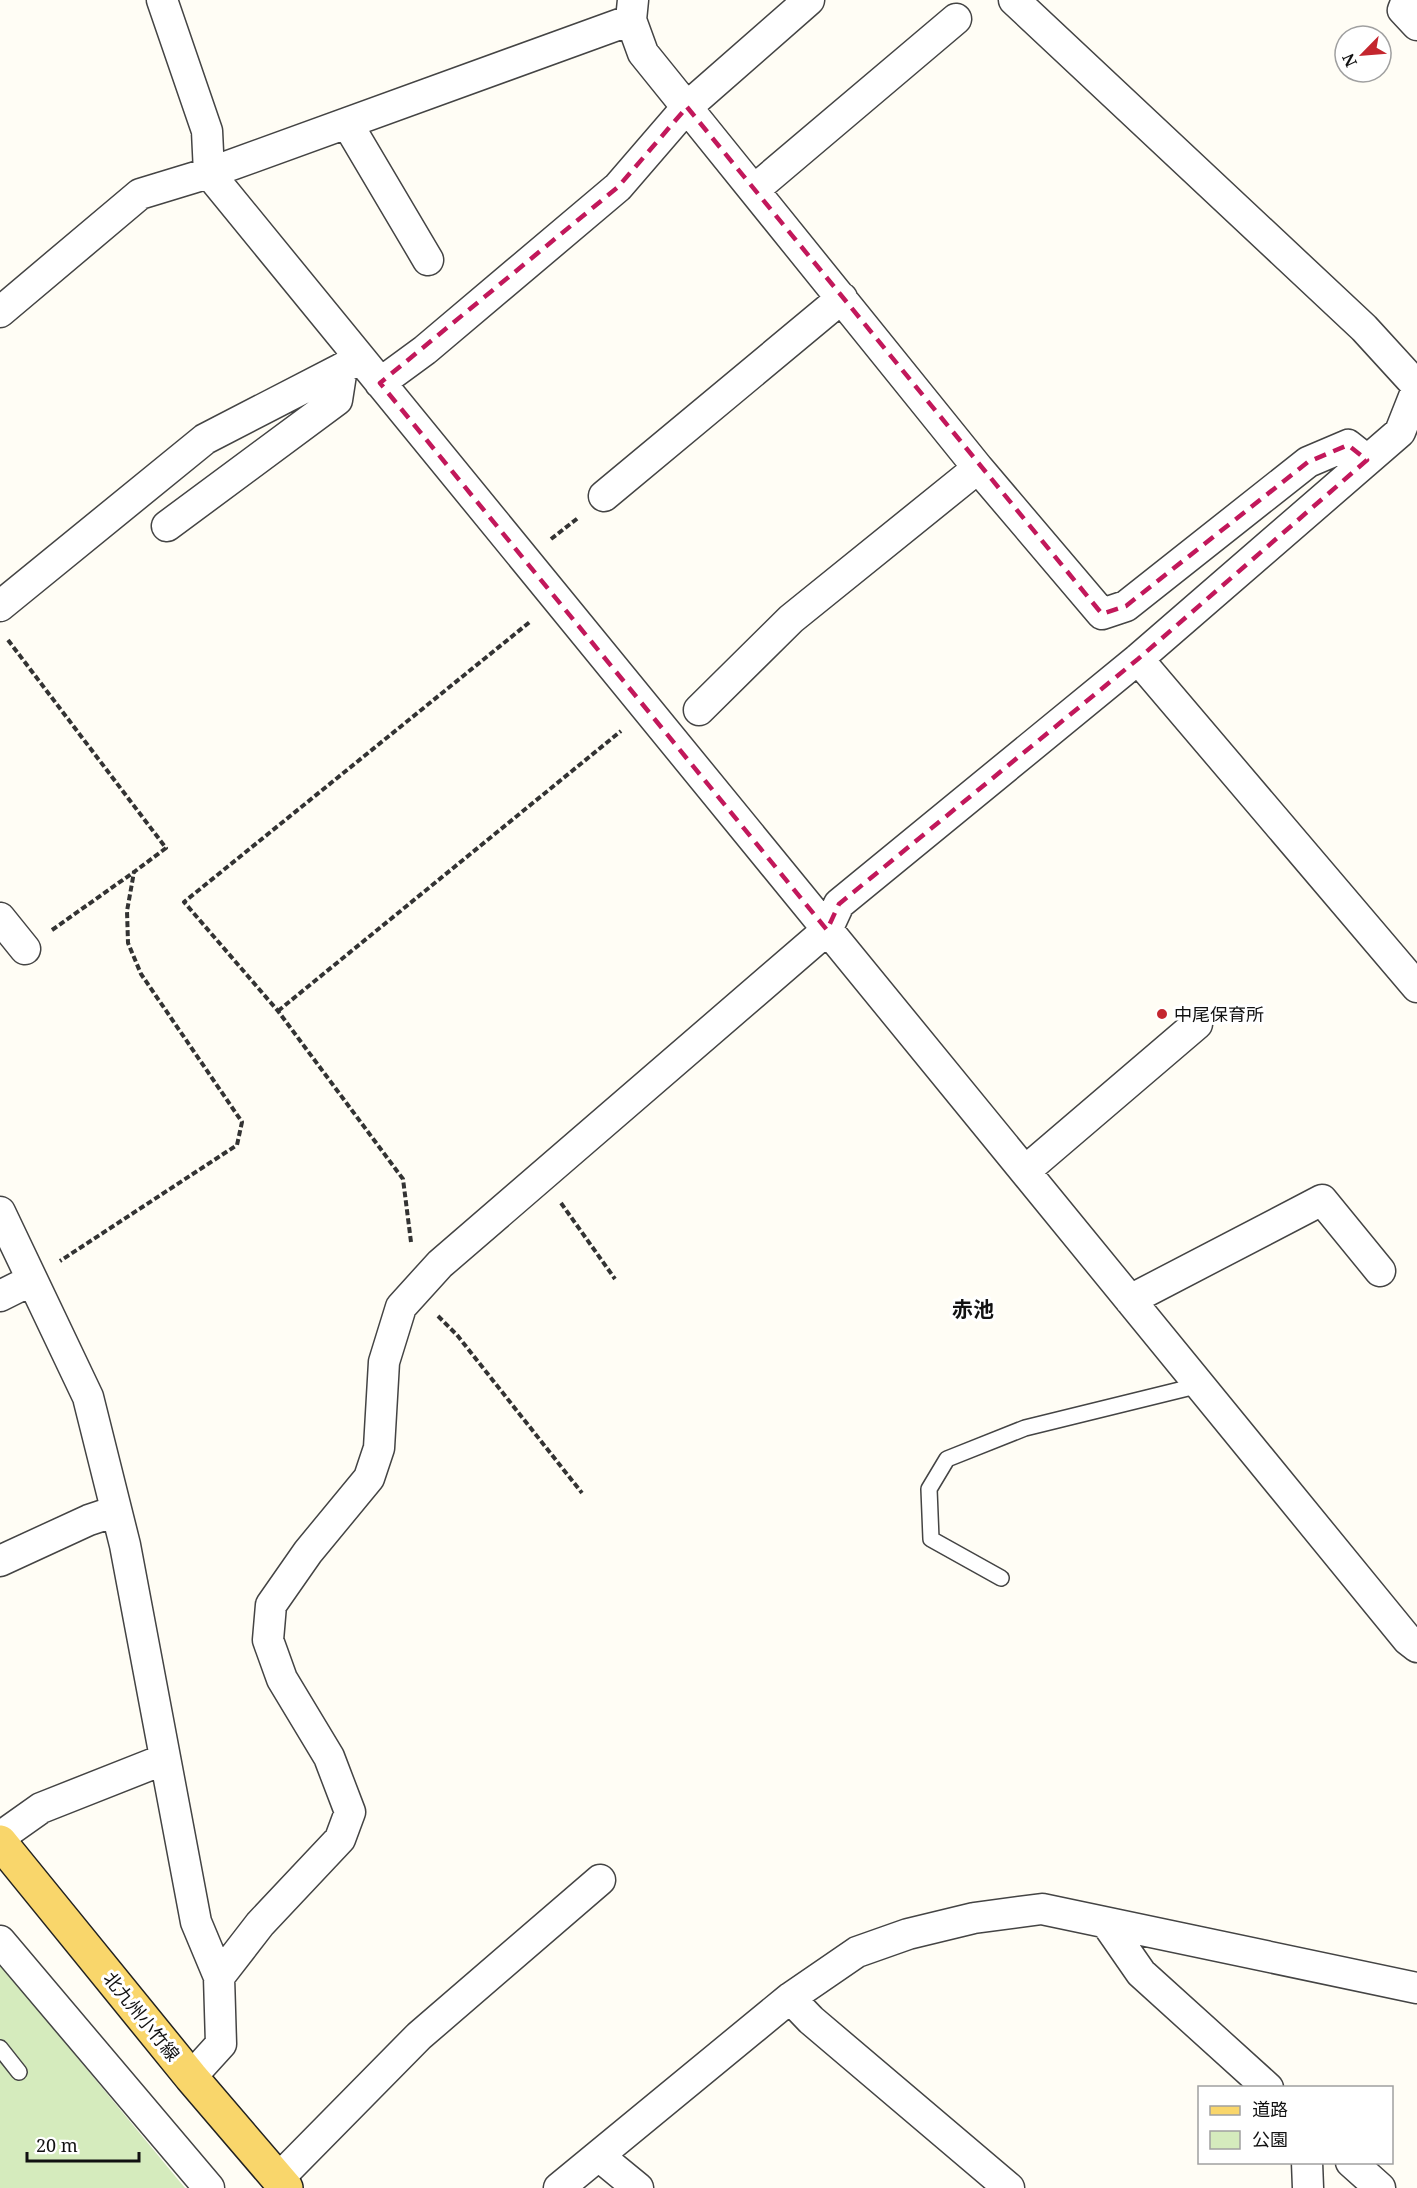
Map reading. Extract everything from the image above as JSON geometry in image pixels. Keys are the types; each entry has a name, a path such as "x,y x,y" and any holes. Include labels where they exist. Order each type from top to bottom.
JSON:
{"main road":[{"name":"北九州小竹線","path":"0,1842 191,2077 282,2183"}],"street":[{"path":"162,0 207,131 209,173 351,364 380,383 1408,1640 1417,1647"},
{"path":"380,383 425,350 618,187 687,107 809,0"},
{"path":"219,1977 260,1924 340,1839 350,1812 329,1757 282,1679 268,1640 271,1605 308,1552 369,1478 379,1448 384,1362 401,1307 422,1284 541,1176 827,930 839,904 1138,659 1400,432 1417,387 1364,328 1014,0"},
{"path":"1407,0 1402,10 1417,25"},
{"path":"0,312 140,194 209,173 347,123 632,10 643,53 978,468 1102,614 1126,606 1308,462 1348,445 1367,460"},
{"path":"754,190 956,20"},
{"path":"347,123 428,260"},
{"path":"604,496 842,298"},
{"path":"167,526 337,399 351,364"},
{"path":"0,606 205,439 351,364"},
{"path":"699,710 791,620 978,468"},
{"path":"1138,659 1417,987"},
{"path":"0,918 25,949"},
{"path":"1025,1171 1197,1024"},
{"path":"1130,1300 1322,1200 1380,1271"},
{"path":"0,1212 88,1397 125,1545 196,1923 219,1977 221,2044 191,2077"},
{"path":"0,1296 32,1280"},
{"path":"0,1562 89,1520 116,1511"},
{"path":"0,1837 41,1808 165,1759"},
{"path":"282,2183 419,2036 600,1880"},
{"path":"559,2188 790,1998 857,1952 908,1934 974,1918 1042,1909 1417,1988"},
{"path":"1107,1924 1141,1973 1266,2086"},
{"path":"0,1941 209,2188"},
{"path":"790,1998 812,2020 1010,2188"},
{"path":"598,2156 638,2188"},
{"path":"1307,2164 1308,2188"},
{"path":"1353,2164 1380,2188"}],"lane":[{"path":"1001,1578 931,1539 929,1489 946,1459 1025,1428 1200,1385"},
{"path":"0,2048 19,2072"}],"path":[{"path":"525,561 604,496"},
{"path":"557,600 184,902 278,1011 403,1179 412,1246 422,1284 457,1335 582,1493"},
{"path":"7,639 166,848 25,949"},
{"path":"278,1011 647,710"},
{"path":"32,1280 237,1145 242,1122 141,974 128,943 127,911 135,872"},
{"path":"541,1176 615,1278"}],"highlighted area":[{"path":"687,107 1102,614 1126,606 1308,462 1348,445 1367,460 1138,659 839,904 827,930 380,383 618,187"}],"green space":[{"path":"0,1964 185,2188 0,2188"}],"place":[{"name":"中尾保育所","path":"1162,1014"}],"district":[{"name":"赤池","path":"973,1309"}]}
